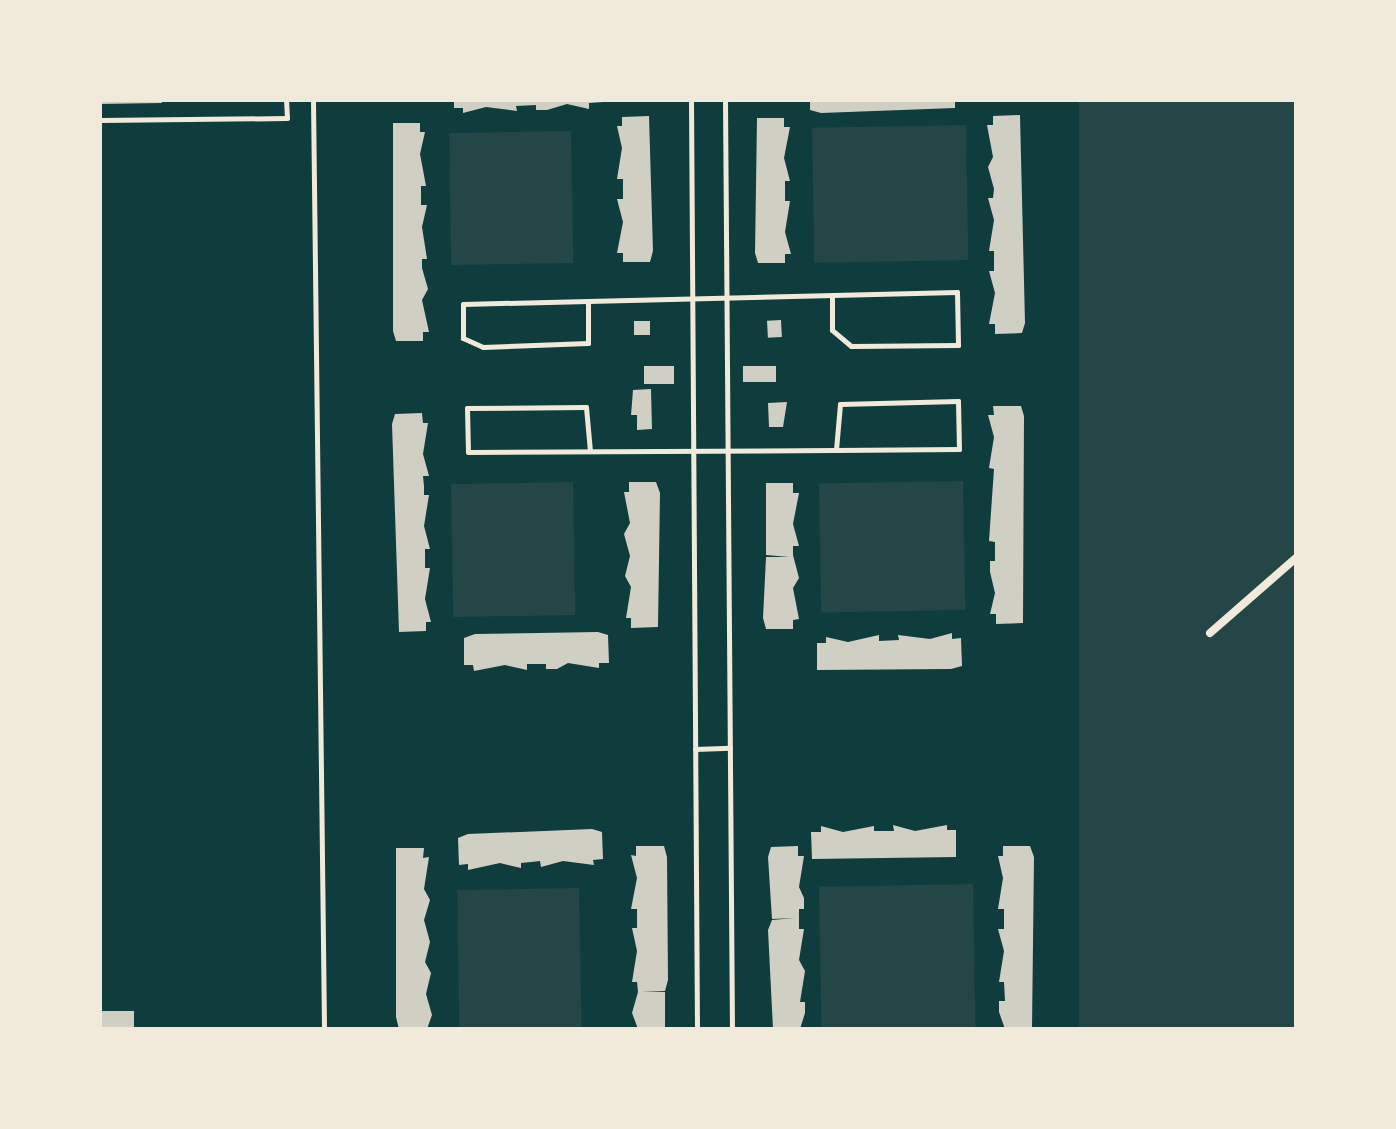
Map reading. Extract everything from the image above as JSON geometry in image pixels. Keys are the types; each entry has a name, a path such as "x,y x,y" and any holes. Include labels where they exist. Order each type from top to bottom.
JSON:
{"street":[{"path":"1210,633 1296,558"}],"lane":[{"path":"100,120 287,118 286,100"},
{"path":"313,100 324,1029"},
{"path":"691,100 697,1029"},
{"path":"725,100 732,1029"},
{"path":"588,301 588,343 483,347 463,338 463,304 692,298 957,292 958,345 851,346 832,330 832,295"},
{"path":"590,451 586,407 467,408 468,452 727,450 836,450 959,449 958,401 840,404 836,450"},
{"path":"695,749 730,748"}],"shaded area":[{"path":"1079,100 1296,100 1296,1029 1079,1029"},
{"path":"966,125 968,260 814,263 812,128"},
{"path":"571,131 573,263 451,265 449,133"},
{"path":"963,481 965,610 821,612 819,484"},
{"path":"573,482 575,615 453,617 451,484"},
{"path":"973,884 976,1029 822,1029 819,887"},
{"path":"579,888 581,1029 459,1029 457,890"}],"building":[{"path":"100,100 162,100 162,103 100,104"},
{"path":"454,100 603,102 589,103 589,109 567,104 547,110 536,110 536,105 516,106 517,111 486,107 463,113 463,108 454,108"},
{"path":"810,100 955,100 955,108 821,113 810,110"},
{"path":"1020,115 1025,323 1022,333 995,334 995,324 989,324 995,293 989,271 994,271 994,251 989,251 994,220 988,198 993,198 994,189 988,167 993,157 987,125 993,125 993,116"},
{"path":"649,116 653,251 650,262 623,262 623,253 617,253 623,222 617,199 623,199 623,179 617,179 622,148 617,126 622,126 622,117"},
{"path":"757,118 784,118 784,127 790,127 784,158 790,181 785,181 785,201 790,201 785,232 791,254 785,254 785,263 758,263 755,253"},
{"path":"393,123 420,123 420,132 425,132 420,154 426,186 421,186 421,205 427,205 422,227 427,259 422,259 422,268 428,289 422,300 429,332 423,332 423,341 396,341 393,331"},
{"path":"781,320 782,337 768,338 767,321"},
{"path":"634,321 650,321 650,335 634,335"},
{"path":"644,366 674,366 674,384 644,384"},
{"path":"743,366 776,366 776,382 743,382"},
{"path":"651,389 652,429 637,430 637,415 631,415 633,390"},
{"path":"787,402 783,427 769,427 768,403"},
{"path":"993,406 1021,406 1024,416 1023,623 996,624 996,614 990,614 995,593 990,561 995,561 995,542 989,541 994,469 989,468 994,437 988,415 994,415"},
{"path":"422,413 423,423 428,423 423,454 429,476 423,476 424,495 429,495 424,526 430,549 425,549 425,568 430,568 425,599 431,622 426,622 426,631 399,632 392,424 395,414"},
{"path":"629,482 656,482 660,493 658,627 631,628 631,618 626,618 631,587 625,576 630,556 624,534 630,523 624,492 629,492"},
{"path":"766,483 793,483 793,493 799,493 793,524 799,546 793,546 793,555 799,578 793,588 799,619 793,620 793,629 766,629 763,618 766,557 789,557 766,555"},
{"path":"598,632 608,635 609,663 599,663 599,668 568,663 557,669 546,669 546,664 527,664 527,670 505,665 474,671 473,665 464,665 464,638 475,634"},
{"path":"952,633 952,639 961,638 962,666 951,669 817,670 817,643 826,643 826,637 848,642 879,635 879,641 899,640 898,635 930,639"},
{"path":"893,825 915,831 947,825 947,830 956,830 956,857 812,859 811,832 821,832 821,826 843,832 874,826 874,831 894,831"},
{"path":"592,829 602,832 603,859 593,860 594,865 563,861 541,867 540,861 521,863 521,868 500,863 468,870 468,864 459,865 458,838 468,834"},
{"path":"636,846 664,846 667,857 668,980 665,991 642,991 665,992 665,1029 638,1029 632,1013 638,992 637,982 632,982 637,951 632,928 637,928 637,909 631,909 637,878 631,855 636,856"},
{"path":"798,846 798,856 804,856 799,887 804,898 804,909 799,909 799,929 804,929 799,960 805,971 800,1002 805,1002 805,1013 800,1029 773,1029 768,930 772,920 795,918 772,919 768,857 771,847"},
{"path":"1003,846 1030,846 1034,857 1032,1029 1005,1029 999,1012 999,1001 1005,1001 1004,982 999,982 1004,951 998,929 1004,929 1004,909 998,909 1003,878 998,856 1003,856"},
{"path":"396,848 424,848 423,858 429,857 424,889 430,900 424,920 430,942 425,962 431,973 426,994 432,1015 427,1029 399,1029 396,1017"},
{"path":"100,1011 134,1011 134,1029 100,1029"}]}
